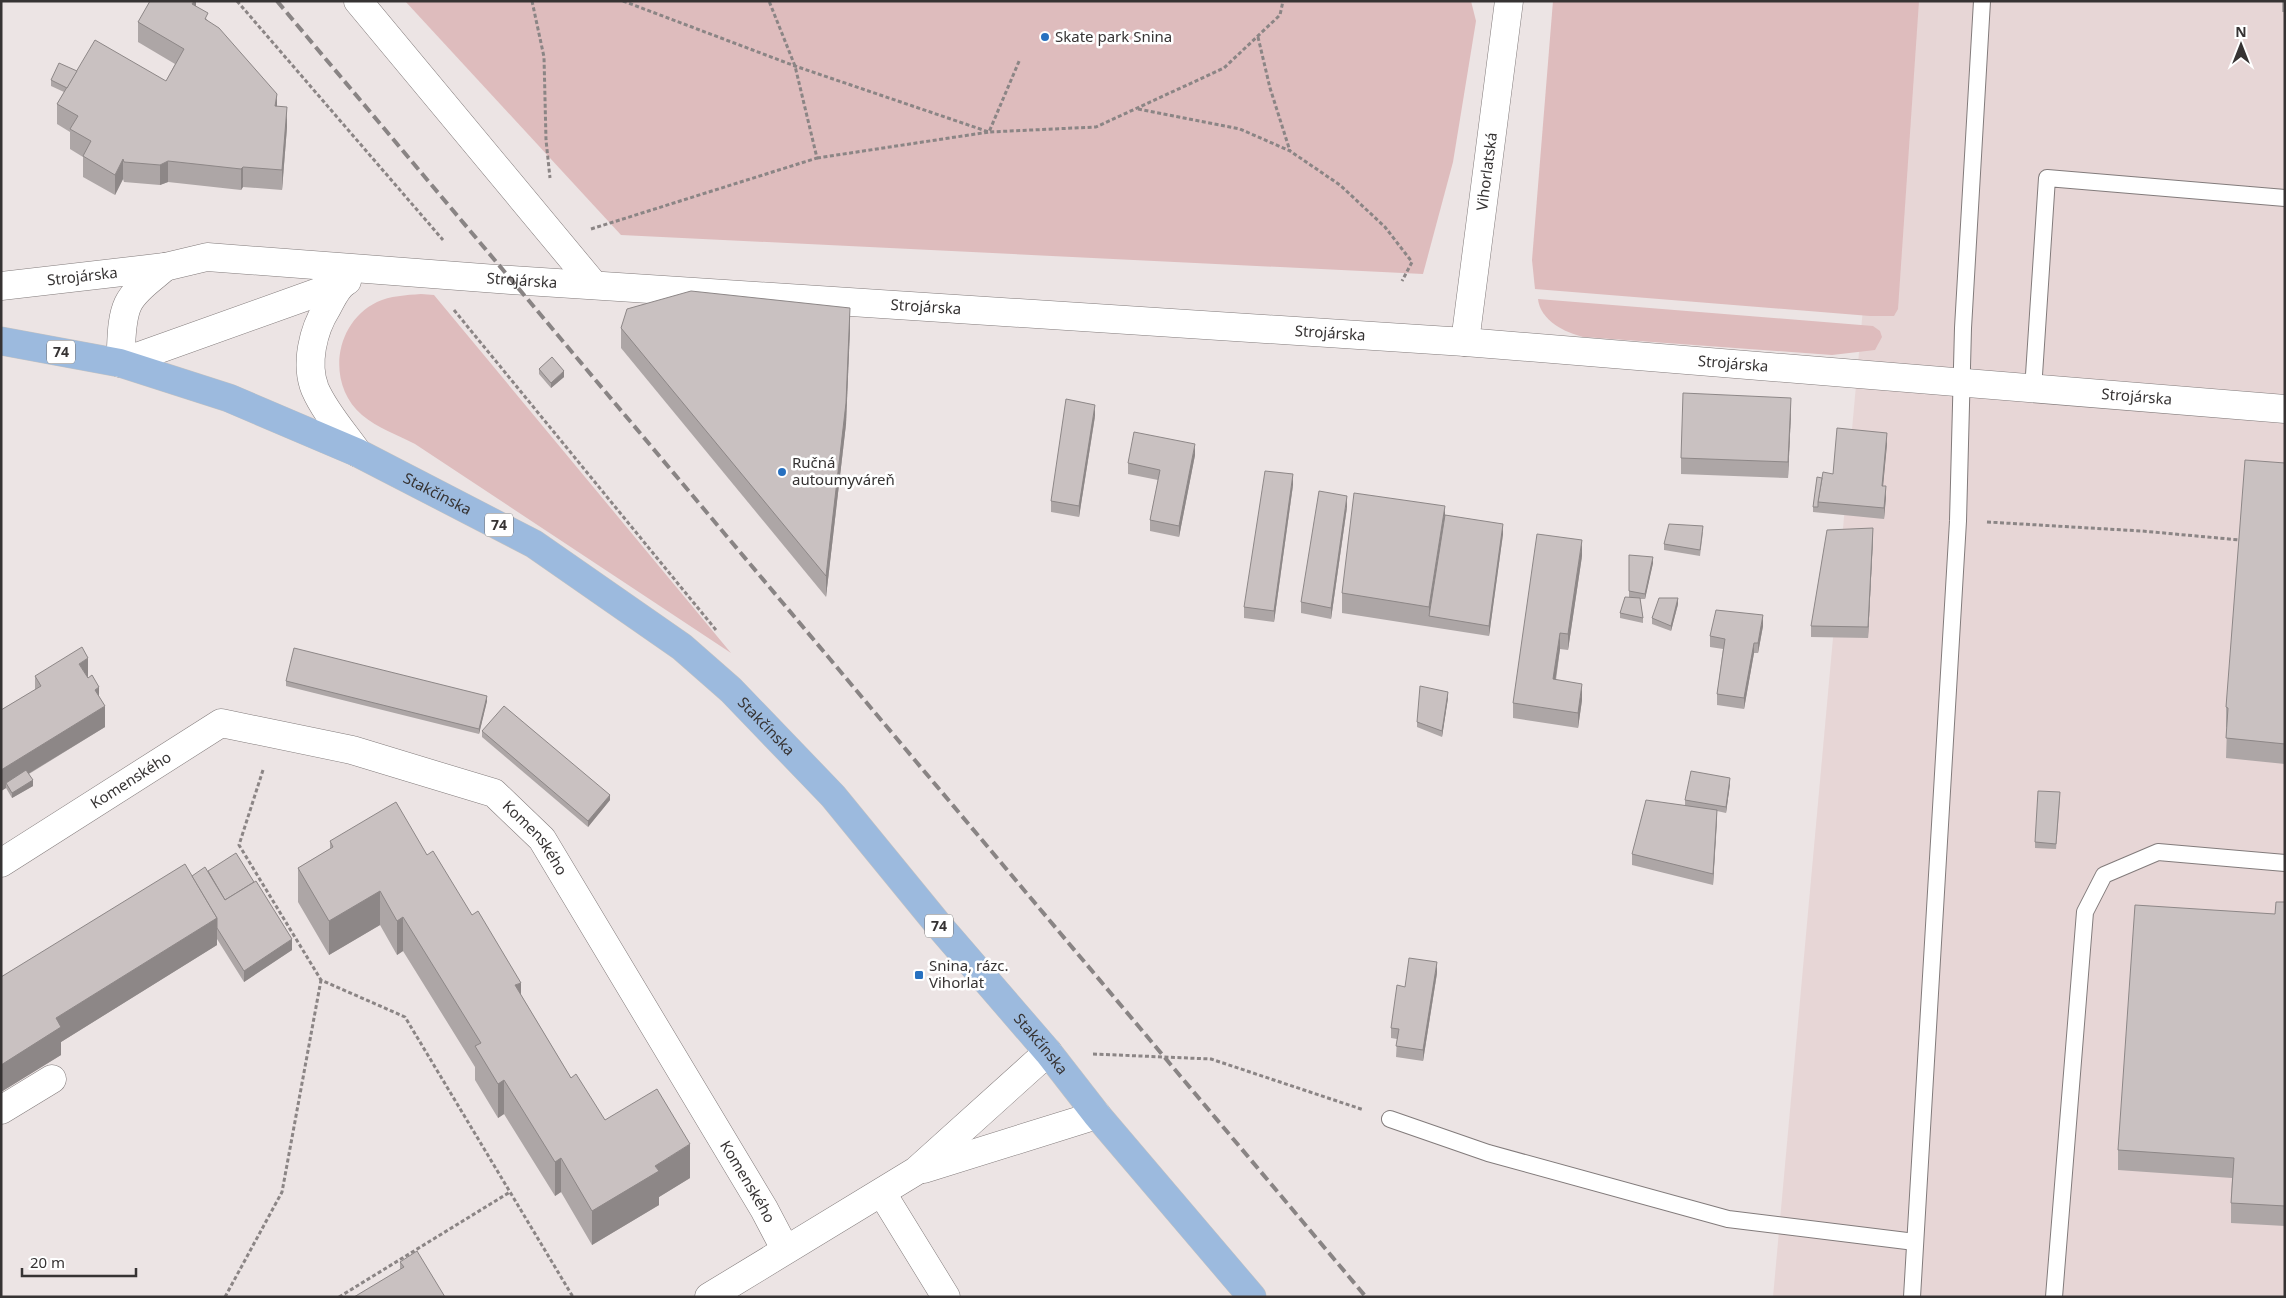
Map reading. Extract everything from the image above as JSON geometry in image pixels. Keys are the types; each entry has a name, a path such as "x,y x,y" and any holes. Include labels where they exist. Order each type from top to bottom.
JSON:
{"main road":[{"name":"74","path":"1,341 120,363"},
{"name":"Stakčínska","path":"120,363 229,398 358,452 534,544 682,646 731,690 833,796 941,928 1048,1052 1097,1115 1252,1297"}],"street":[{"path":"358,1 594,285"},
{"name":"Vihorlatská","path":"1465,342 1509,1"},
{"name":"Strojárska","path":"1,286 165,267 207,257 594,285 1465,342 2033,390 2285,409"},
{"name":"Strojárska","path":"165,267 128,303 124,318 120,363 341,284 373,269"},
{"path":"341,284 322,315 314,335 312,363 315,388 331,415 358,452"},
{"name":"Komenského","path":"1,863 221,723 352,750 494,793 542,839 764,1209 785,1250"},
{"path":"709,1297 916,1171 1048,1052"},
{"path":"1,1110 52,1079"},
{"path":"916,1171 1097,1115"},
{"path":"882,1193 946,1297"}],"lane":[{"path":"1912,1297 1958,520 1962,328 1982,1"},
{"path":"2033,390 2047,178 2285,198"},
{"path":"2054,1297 2085,912 2104,875 2158,852 2285,863"},
{"path":"1390,1119 1488,1153 1728,1219 1915,1242"}],"path":[{"path":"237,1 443,240"},
{"path":"532,1 544,58 546,140 550,186"},
{"path":"623,1 795,66 989,132"},
{"path":"769,1 795,66 817,158"},
{"path":"556,240 817,158 989,132 1096,127 1224,68 1280,15 1283,1"},
{"path":"1258,36 1270,88 1290,151"},
{"path":"989,132 1020,59"},
{"path":"1136,108 1240,129 1290,151 1340,185 1384,227 1412,262 1402,281"},
{"path":"450,305 720,634"},
{"path":"1958,520 2142,531 2240,540"},
{"path":"263,770 239,845 322,980 405,1017 573,1297"},
{"path":"225,1297 282,1192 322,980"},
{"path":"1118,1055 1211,1059 1390,1119"},
{"path":"339,1297 510,1192"}],"shaded area":[{"path":"405,1 1471,1 1476,21 1453,162 1423,274 621,235"},
{"path":"1553,1 1919,1 1898,309 1894,316 1870,316 1535,289 1532,260"},
{"path":"1891,1 2285,1 2285,1297 1773,1297"},
{"path":"404,295 434,295 731,653 415,444 381,428 362,415 351,402 343,387 340,371 340,355 344,339 351,324 377,302"},
{"path":"1538,299 1873,326 1880,331 1882,337 1875,350 1832,355 1584,337 1562,329 1548,319 1543,313"}],"building":[{"path":"150,1 194,1 192,4 208,13 205,19 219,28 277,94 275,106 287,107 282,170 243,167 241,169 168,161 160,165 124,162 123,159 115,175 83,156 91,141 70,129 78,116 57,104 95,40 166,81 184,49 138,22"},
{"path":"59,63 77,71 67,88 51,80"},
{"name":"Ručná autoumyváreň","path":"691,291 850,308 846,403 826,576 621,328 627,309"},
{"path":"552,357 564,371 551,383 539,369"},
{"path":"1683,393 1791,398 1788,462 1681,458"},
{"path":"1066,399 1095,405 1079,506 1051,501"},
{"path":"1837,428 1887,433 1882,486 1886,486 1884,508 1818,502 1823,472 1833,474"},
{"path":"1134,432 1195,444 1179,526 1150,520 1160,470 1128,463"},
{"path":"2245,460 2285,463 2285,744 2226,738 2228,708 2226,707"},
{"path":"1265,471 1293,474 1274,611 1244,607"},
{"path":"1817,477 1822,478 1818,507 1813,507"},
{"path":"1319,491 1347,496 1331,608 1301,602"},
{"path":"1354,493 1445,506 1429,607 1342,593"},
{"path":"1445,515 1503,524 1489,626 1429,616"},
{"path":"1669,524 1703,526 1700,550 1664,544"},
{"path":"1873,528 1868,627 1811,626 1827,530"},
{"path":"1537,534 1582,540 1568,634 1560,633 1553,679 1582,684 1578,713 1513,703"},
{"path":"1629,555 1653,557 1645,594 1629,591"},
{"path":"1625,597 1640,598 1643,618 1620,613"},
{"path":"1659,598 1678,598 1671,626 1652,618"},
{"path":"1716,610 1763,615 1758,643 1754,643 1744,698 1717,694 1725,639 1710,636"},
{"path":"82,647 88,658 79,664 88,678 92,675 99,687 95,690 105,706 1,770 1,710 41,686 35,676"},
{"path":"294,648 487,696 479,729 286,681"},
{"path":"1420,686 1448,692 1442,731 1417,722"},
{"path":"504,706 610,795 588,821 482,731"},
{"path":"26,770 33,780 12,793 6,783"},
{"path":"1691,771 1730,778 1726,807 1685,800"},
{"path":"2038,791 2060,792 2056,844 2035,842"},
{"path":"1646,800 1717,810 1713,874 1632,854"},
{"path":"396,802 427,855 433,851 472,915 478,911 521,983 515,985 571,1078 576,1074 605,1120 657,1089 690,1144 655,1166 659,1171 592,1211 561,1158 555,1162 504,1080 498,1084 475,1046 481,1043 403,917 397,921 380,891 329,921 298,868 333,847 330,841"},
{"path":"236,853 254,882 225,900 208,871"},
{"path":"185,864 217,918 56,1018 61,1027 1,1065 1,977"},
{"path":"205,867 225,900 256,881 292,939 244,971 217,928 217,918 192,876"},
{"path":"2276,902 2285,902 2285,1206 2231,1203 2234,1158 2118,1150 2135,905 2275,914"},
{"path":"1409,958 1437,962 1423,1050 1396,1046 1399,1029 1391,1028 1397,985 1405,987"},
{"path":"417,1251 445,1297 354,1297 404,1267 400,1262"}],"railway":[{"path":"277,1 1366,1297"}],"place":[{"name":"Skate park Snina","path":"1045,37"},
{"name":"Ručná autoumyváreň","path":"782,472"},
{"name":"Snina, rázc. Vihorlat","path":"919,975"}]}
